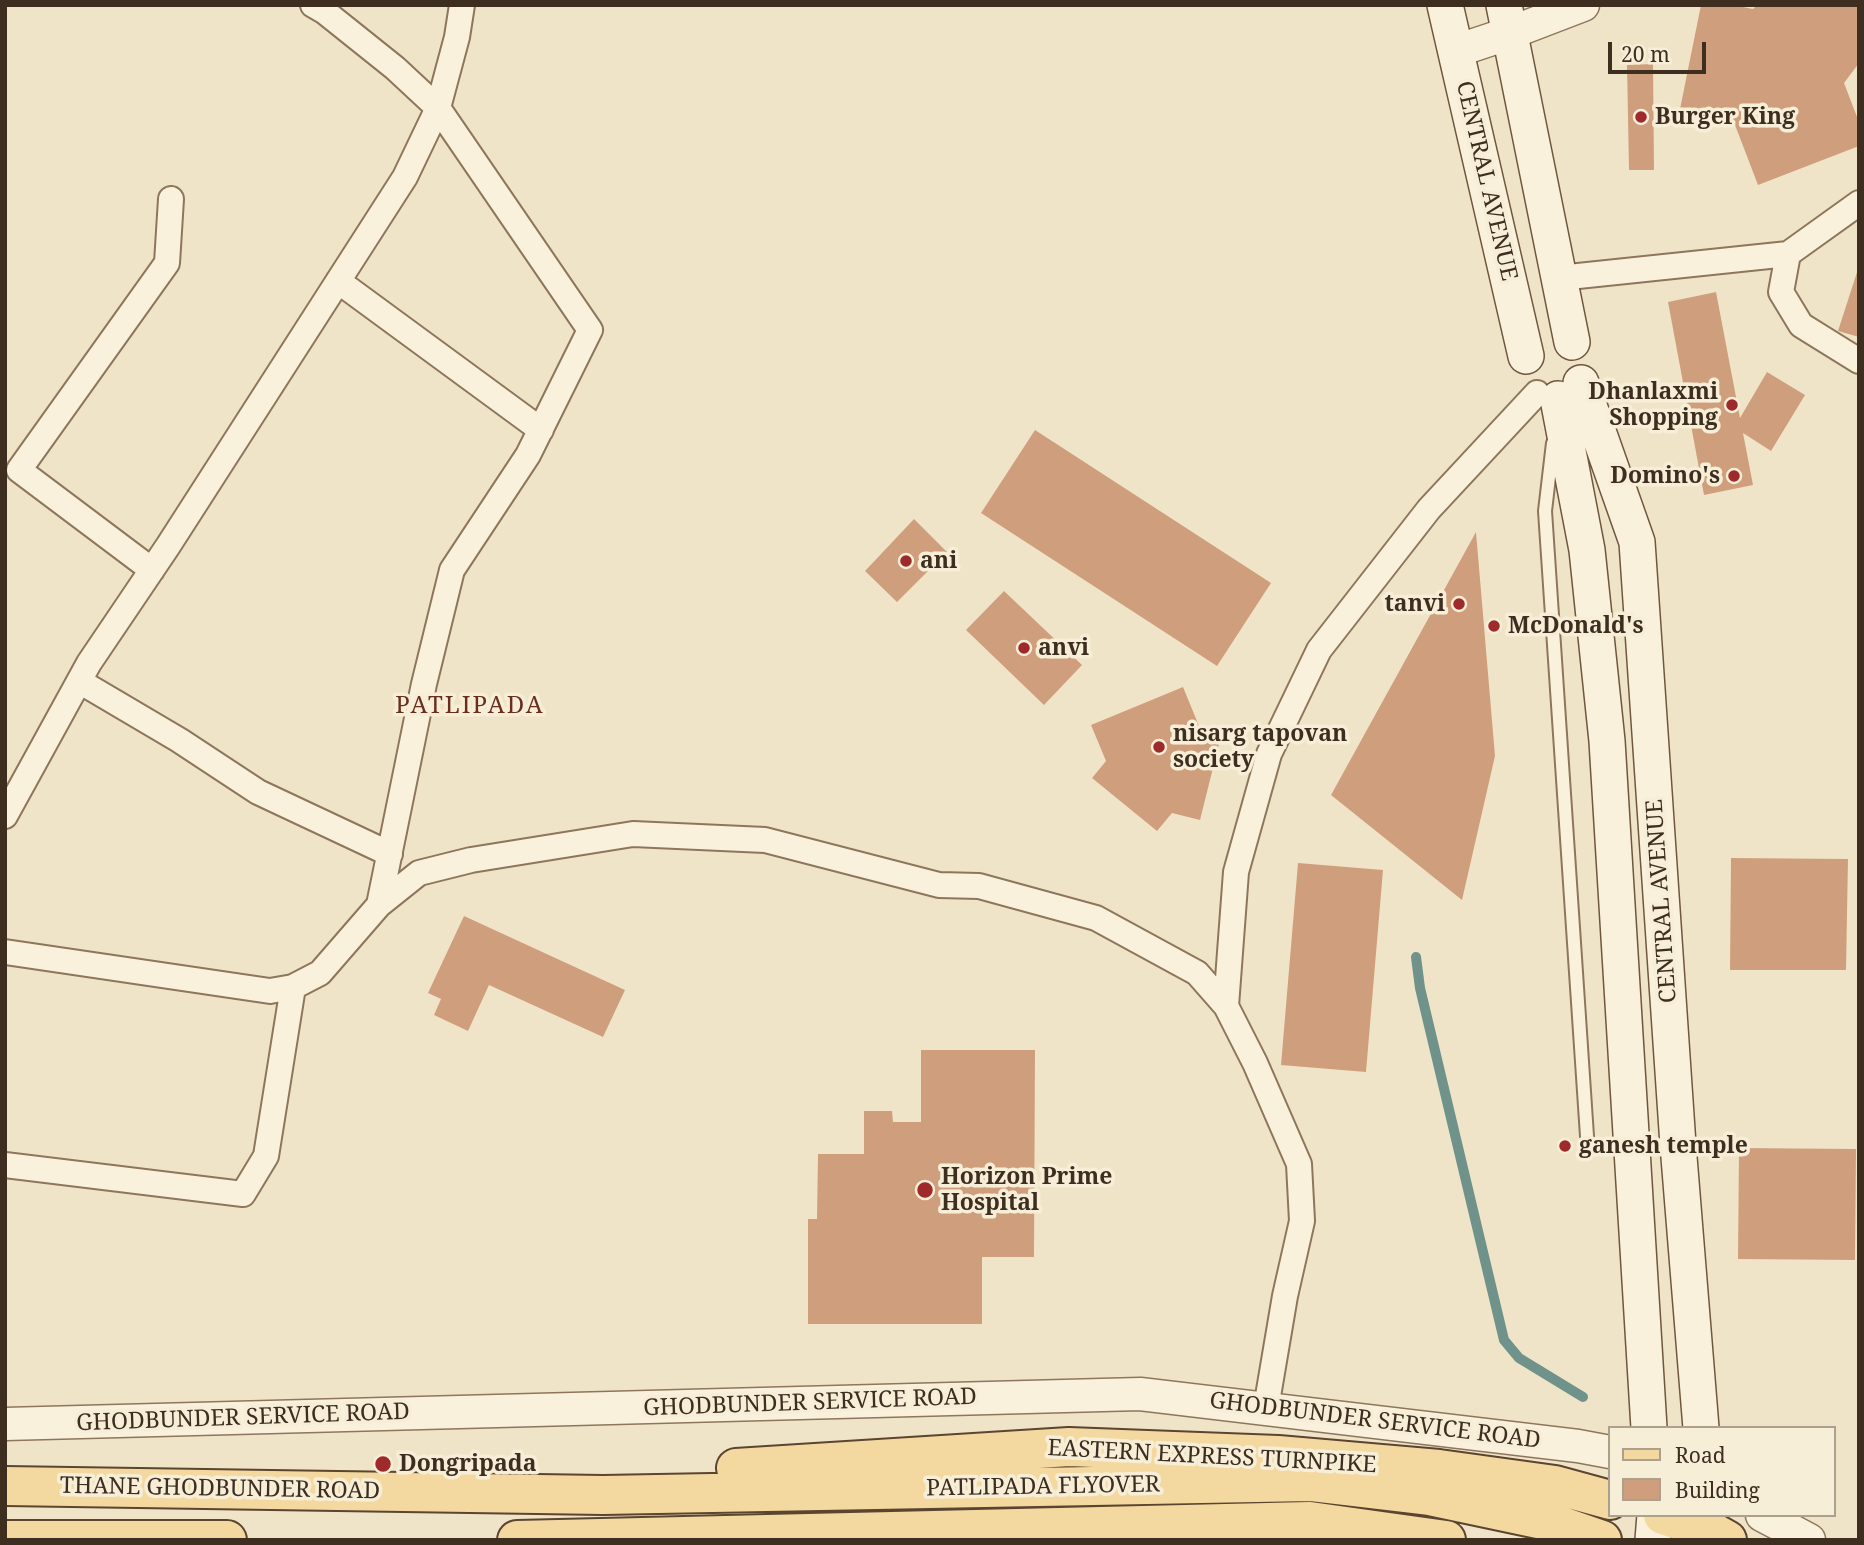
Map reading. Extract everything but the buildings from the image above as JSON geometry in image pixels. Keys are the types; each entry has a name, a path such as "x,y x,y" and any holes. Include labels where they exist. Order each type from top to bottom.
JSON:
{"main road":[{"name":"CENTRAL AVENUE","path":"1446,5 1526,356"},
{"path":"1507,19 1572,342 1584,356 1586,365 1558,392 1529,386 1525,376 1526,356 1541,340 1551,336 1572,342"},
{"name":"CENTRAL AVENUE","path":"1558,392 1587,550 1607,741 1650,1426"},
{"name":"CENTRAL AVENUE","path":"1558,392 1637,542 1678,1145 1701,1426"},
{"name":"EASTERN EXPRESS TURNPIKE","path":"603,1495 736,1467 1069,1447 1278,1455 1439,1469 1555,1485 1608,1499"},
{"name":"PATLIPADA FLYOVER","path":"603,1495 1310,1482 1429,1496 1547,1521 1602,1540"},
{"name":"THANE GHODBUNDER ROAD","path":"5,1486 603,1495"},
{"path":"1653,1540 1655,1517"},
{"path":"1669,1517 1714,1531"},
{"name":"PATLIPADA FLYOVER","path":"597,1538 1310,1521 1446,1540"},
{"path":"517,1540 597,1538"},
{"path":"5,1540 228,1540"}],"street":[{"path":"313,5 395,68 438,108 590,330 528,455 452,570 424,684 379,905"},
{"path":"5,816 79,681 405,177 438,108 457,37 462,5"},
{"path":"1456,51 1507,19 1583,5"},
{"path":"152,570 19,470 167,264 171,199"},
{"path":"1559,278 1788,254 1854,211"},
{"path":"1788,254 1781,292 1801,325 1859,360"},
{"path":"338,281 541,430"},
{"path":"1226,1006 1236,872 1269,754 1319,650 1429,509 1558,392"},
{"path":"79,681 258,792 390,854"},
{"path":"5,952 270,991 293,987 320,973 379,905 419,873 485,857 633,834 765,840 939,885 979,886 1096,918 1197,973 1226,1006 1255,1063 1299,1164 1302,1221 1285,1296 1266,1408"},
{"path":"5,1165 243,1194 266,1156 293,987"},
{"name":"GHODBUNDER SERVICE ROAD","path":"5,1424 1140,1394 1608,1452"},
{"path":"1766,1517 1809,1540"}],"lane":[{"path":"1558,392 1545,512 1587,1151"}],"waterway":[{"path":"1416,957 1420,988 1504,1340 1519,1358 1583,1397"}],"place":[{"name":"Burger King","path":"1641,117"},
{"name":"Dhanlaxmi Shopping","path":"1732,405"},
{"name":"Domino's","path":"1734,476"},
{"name":"ani","path":"906,561"},
{"name":"tanvi","path":"1459,604"},
{"name":"McDonald's","path":"1494,626"},
{"name":"anvi","path":"1024,648"},
{"name":"nisarg tapovan society","path":"1159,747"},
{"name":"ganesh temple","path":"1565,1146"},
{"name":"Horizon Prime Hospital","path":"925,1190"},
{"name":"Dongripada","path":"383,1464"}],"district":[{"name":"PATLIPADA","path":"470,706"}]}
